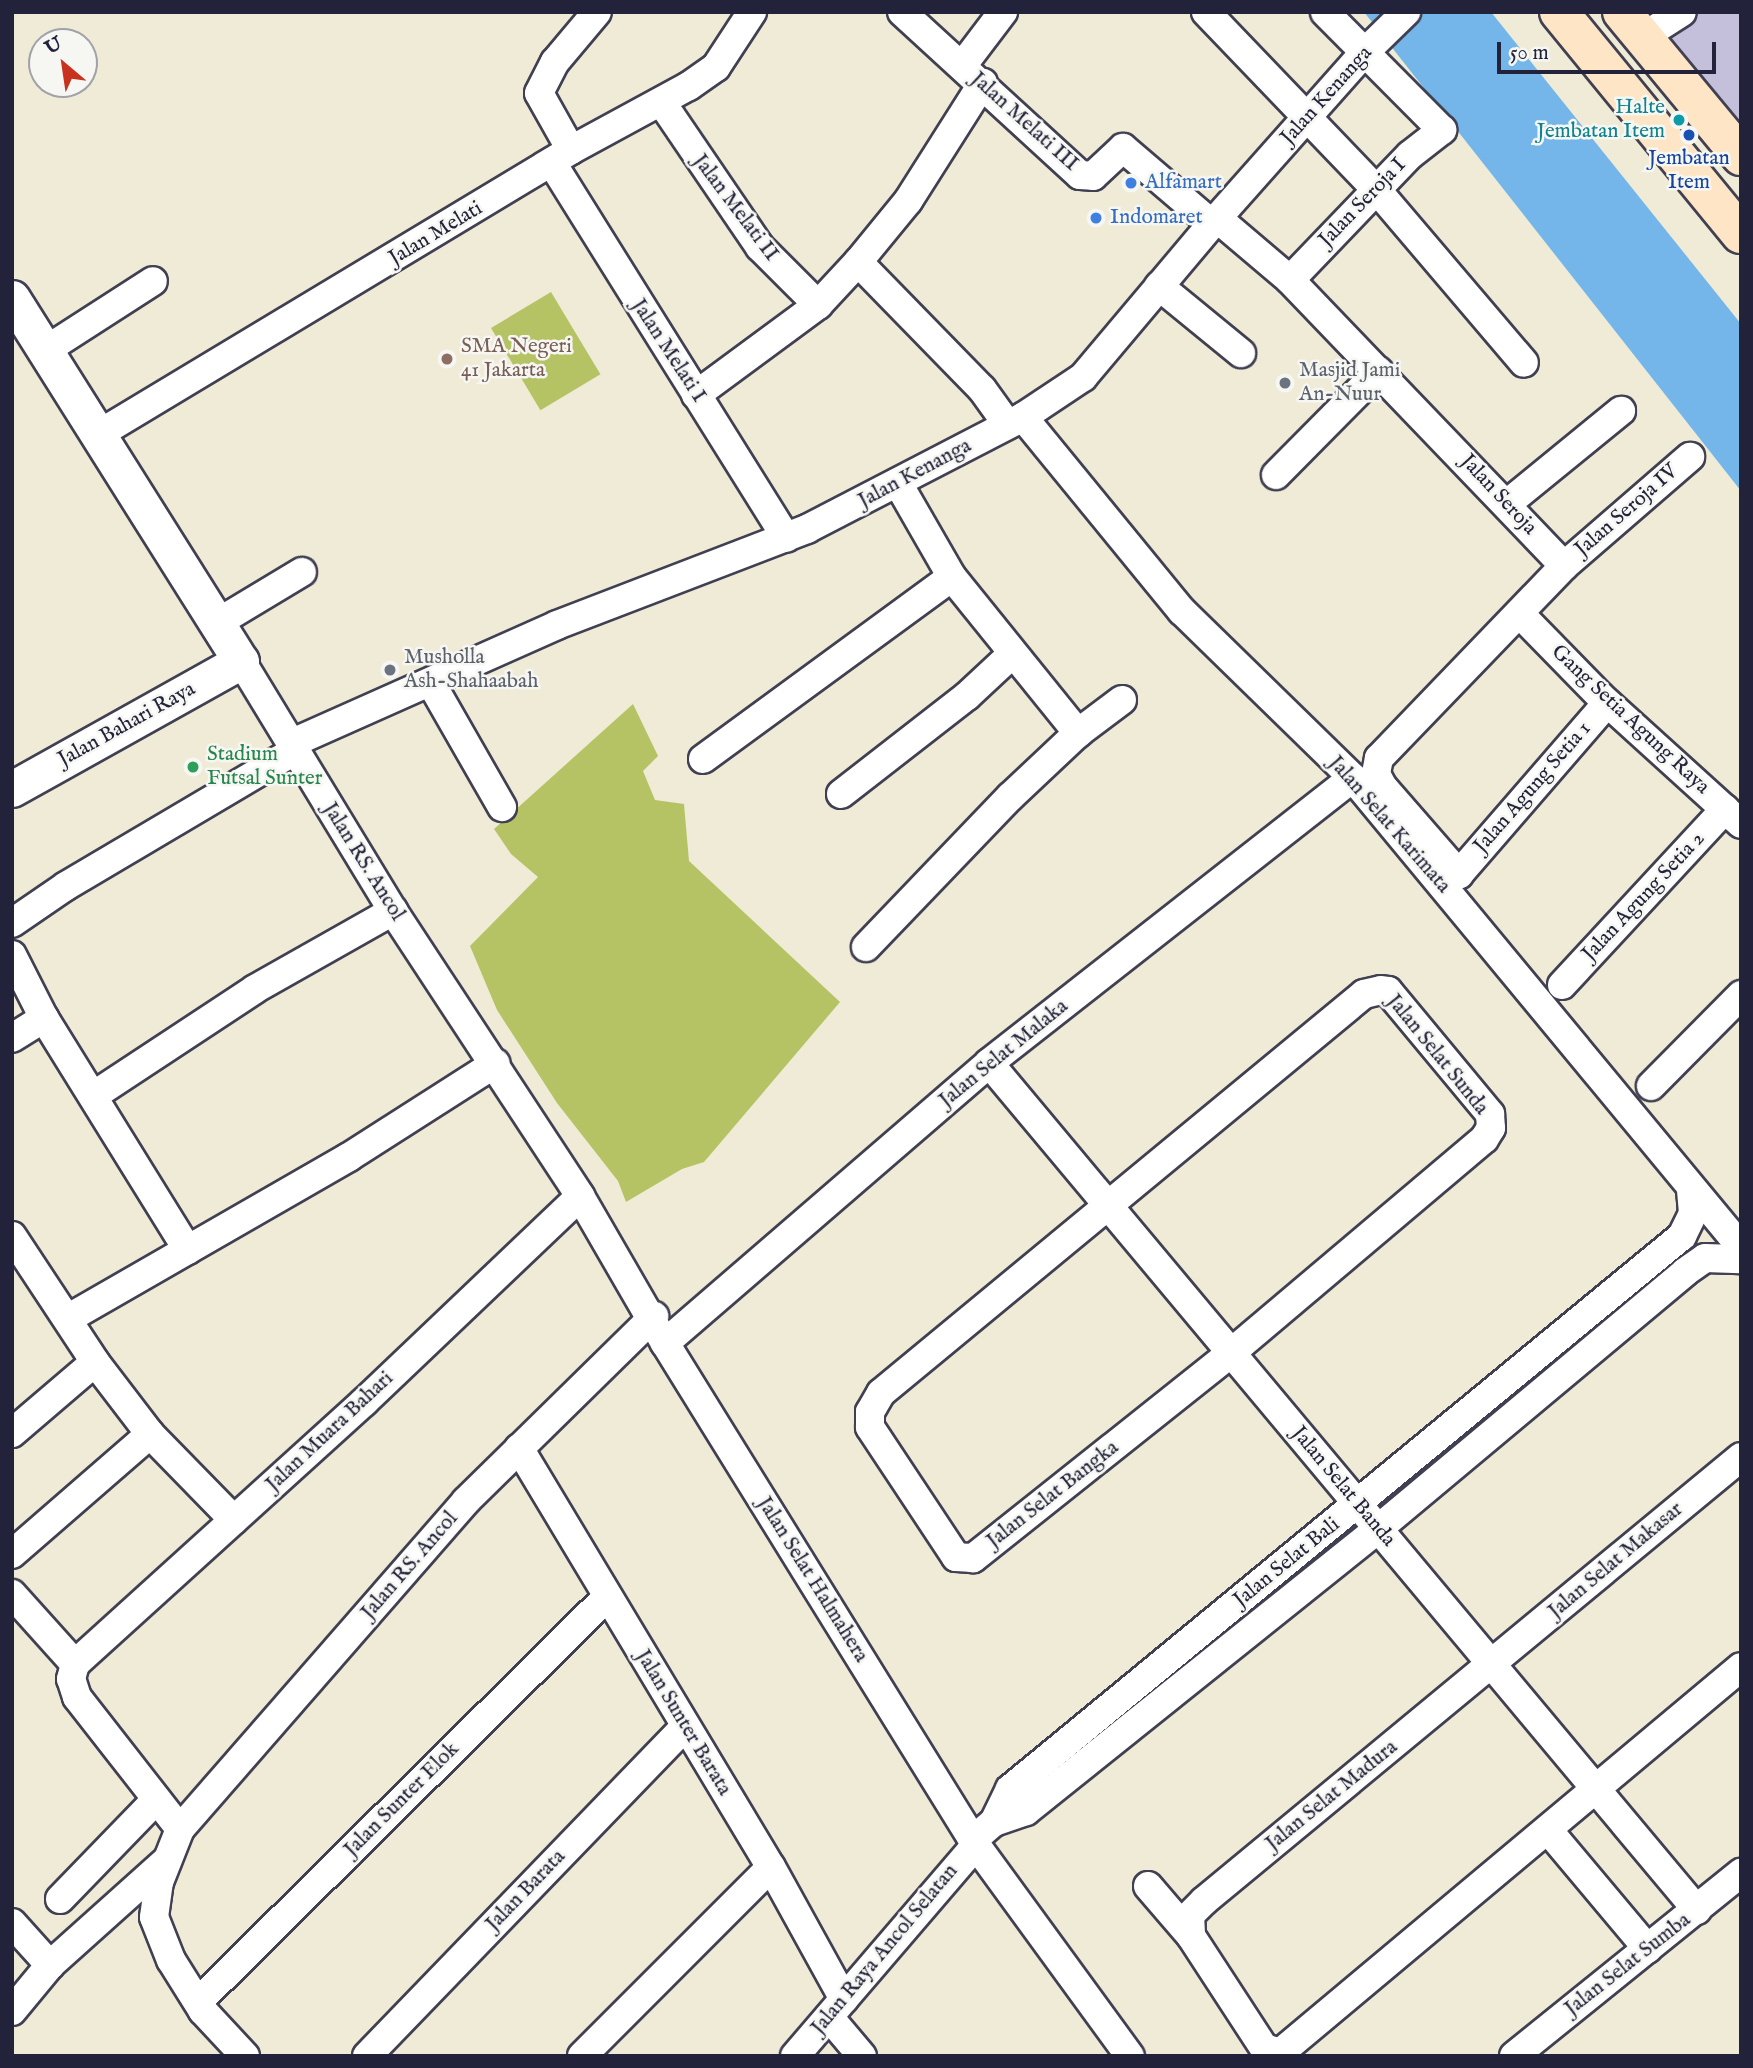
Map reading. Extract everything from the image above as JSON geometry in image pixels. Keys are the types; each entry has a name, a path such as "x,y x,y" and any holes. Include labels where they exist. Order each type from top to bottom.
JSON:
{"main road":[{"path":"1559,12 1741,234"},
{"path":"1632,25 1741,156"}],"street":[{"name":"Jalan Melati I","path":"597,12 555,62 538,93 561,157 696,395 786,538"},
{"name":"Jalan Melati","path":"99,434 561,157 662,103 716,67 752,12"},
{"name":"Jalan Melati III","path":"902,12 1080,174 1093,176 1123,148 1214,221"},
{"path":"696,395 818,305 858,262 908,201 1003,12"},
{"path":"1206,12 1376,189 1524,363"},
{"path":"1325,12 1371,47"},
{"name":"Jalan Kenanga","path":"12,923 66,886 292,748 557,625 786,538 899,485 1015,421 1083,377 1214,221 1406,12"},
{"path":"1632,25 1682,12"},
{"name":"Jalan Seroja I","path":"1290,280 1376,189 1442,130 1371,47"},
{"name":"Jalan Melati II","path":"662,103 760,247 818,305"},
{"name":"Jalan Seroja","path":"1214,221 1290,280 1508,503 1564,566"},
{"path":"858,262 1015,421"},
{"path":"30,340 153,281"},
{"path":"1159,286 1241,353"},
{"name":"Jalan RS. Ancol","path":"12,298 30,340 99,434 218,623 393,911 496,1063 580,1196 659,1329 519,1448 457,1511 180,1829"},
{"path":"1276,475 1379,371"},
{"path":"1508,503 1621,411"},
{"name":"Jalan Selat Karimata","path":"1015,421 1182,611 1353,778 1691,1191 1741,1247"},
{"name":"Jalan Seroja IV","path":"1564,566 1690,457"},
{"path":"899,485 952,577 1078,733"},
{"path":"1520,614 1564,566"},
{"path":"218,623 302,572"},
{"path":"703,759 952,577"},
{"name":"Gang Setia Agung Raya","path":"1520,614 1607,703 1733,817"},
{"name":"Jalan Agung Setia 1","path":"1520,614 1380,758 1376,774 1383,787 1459,874 1607,703"},
{"path":"841,794 967,696 1012,654"},
{"name":"Jalan Bahari Raya","path":"12,789 241,661"},
{"path":"431,683 502,807"},
{"path":"866,947 1078,733 1122,700"},
{"name":"Jalan Selat Malaka","path":"659,1329 989,1063 1353,778"},
{"name":"Jalan Agung Setia 2","path":"1562,985 1733,817"},
{"path":"93,1096 255,989 393,911"},
{"path":"12,955 44,1018 188,1250"},
{"name":"Jalan Selat Sunda","path":"1108,1205 1364,994 1388,991 1490,1114 1491,1128 1484,1139 1231,1353"},
{"path":"1651,1086 1741,995"},
{"path":"12,1038 44,1018"},
{"path":"69,1318 454,1093 496,1063"},
{"name":"Jalan Selat Banda","path":"989,1063 1697,1910"},
{"name":"Jalan Selat Bali","path":"978,1835 1010,1789 1359,1505 1682,1236 1693,1213 1691,1191"},
{"name":"Jalan Muara Bahari","path":"75,1664 234,1520 580,1196"},
{"name":"Jalan Selat Bangka","path":"1108,1205 881,1394 870,1412 870,1427 956,1557 973,1558 1231,1353"},
{"path":"12,1236 69,1318 95,1362 150,1434 234,1520"},
{"name":"Jalan Selat Bali","path":"978,1835 1026,1811 1378,1529 1685,1272 1705,1258 1741,1259"},
{"name":"Jalan Selat Halmahera","path":"659,1329 978,1835"},
{"path":"12,1433 95,1362"},
{"path":"12,1554 150,1434"},
{"name":"Jalan Sunter Barata","path":"519,1448 771,1867 862,2056"},
{"name":"Jalan Selat Makasar","path":"1492,1665 1741,1457"},
{"path":"12,1594 75,1664 71,1679 77,1697 155,1801 180,1829 167,1860 155,1917 171,1960 198,2002 245,2056"},
{"name":"Jalan Sunter Elok","path":"198,2002 607,1597"},
{"name":"Jalan Selat Madura","path":"1191,1936 1190,1915 1204,1901 1492,1665"},
{"path":"1148,1886 1191,1936 1264,2048 1281,2054 1741,1667"},
{"name":"Jalan Barata","path":"367,2056 685,1727"},
{"path":"60,1899 155,1801"},
{"path":"1548,1830 1648,1949"},
{"name":"Jalan Raya Ancol Selatan","path":"795,2056 978,1835 1130,2056"},
{"path":"12,2011 50,1965 167,1860"},
{"path":"582,2056 771,1867"},
{"name":"Jalan Selat Sumba","path":"1514,2056 1741,1873"},
{"path":"12,1923 50,1965"}],"shaded area":[{"path":"1648,12 1741,12 1741,127"}],"green space":[{"path":"551,292 600,374 540,410 491,328"},
{"path":"633,704 658,756 643,771 655,800 684,804 689,861 840,1002 704,1162 682,1169 626,1202 618,1181 557,1103 497,1010 470,946 538,877 511,854 494,829"}],"water":[{"path":"1364,12 1491,12 1741,324 1741,491"}],"place":[{"name":"Halte Jembatan Item","path":"1679,120"},
{"name":"Jembatan Item","path":"1689,135"},
{"name":"Alfamart","path":"1131,183"},
{"name":"Indomaret","path":"1096,218"},
{"name":"SMA Negeri 41 Jakarta","path":"447,359"},
{"name":"Masjid Jami An-Nuur","path":"1285,383"},
{"name":"Musholla Ash-Shahaabah","path":"390,670"},
{"name":"Stadium Futsal Sunter","path":"193,767"}]}
